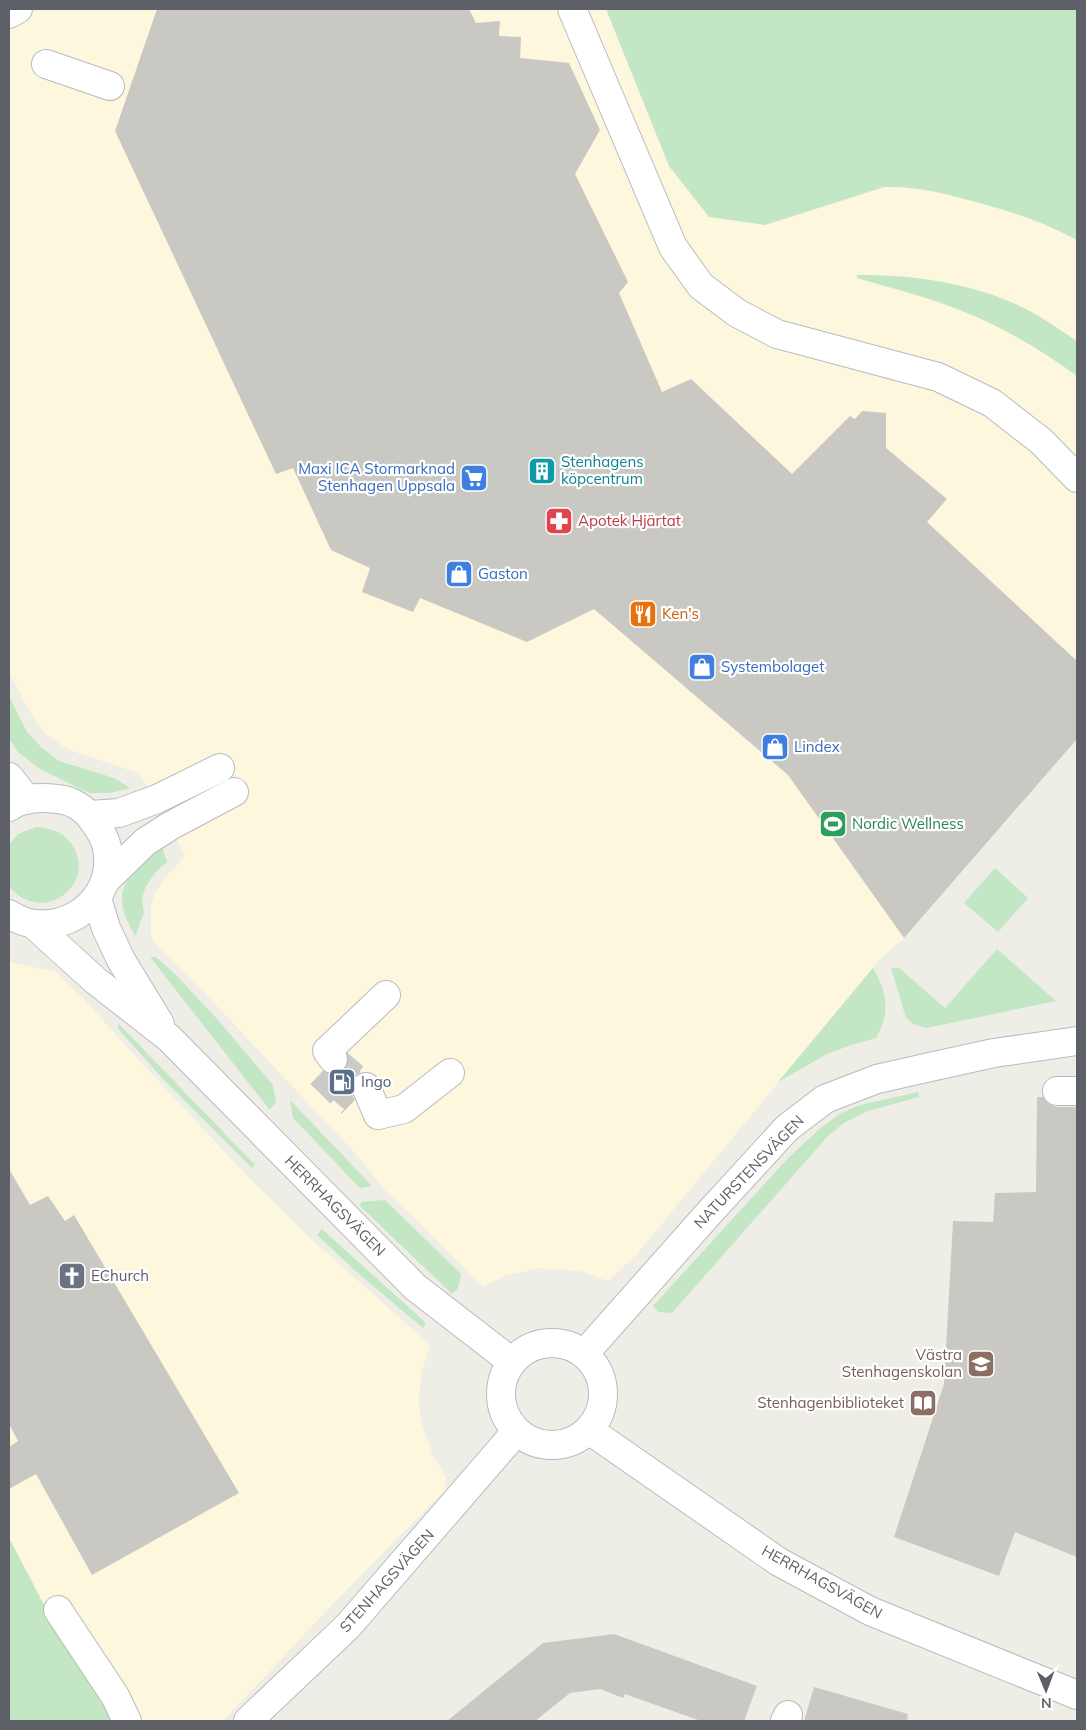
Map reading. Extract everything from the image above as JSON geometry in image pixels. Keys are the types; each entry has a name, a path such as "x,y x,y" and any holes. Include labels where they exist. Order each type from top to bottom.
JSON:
{"street":[{"path":"9,14 18,9"},
{"path":"572,9 673,247 701,286 737,313 777,334 938,377 992,404 1041,441 1077,478"},
{"path":"46,64 110,86"},
{"path":"90,815 120,812 157,800 220,768"},
{"path":"9,778 18,804 39,797 64,800 75,804 90,815 104,836 109,857 101,889"},
{"path":"16,919 54,925 76,917 145,842 170,826 234,792"},
{"name":"HERRHAGSVÄGEN","path":"101,889 106,928 121,960 169,1038"},
{"name":"HERRHAGSVÄGEN","path":"16,919 169,1038 415,1287 512,1362"},
{"path":"327,1061 386,995"},
{"name":"NATURSTENSVÄGEN","path":"584,1354 787,1128 825,1099 877,1080 930,1067 994,1053 1077,1040"},
{"path":"358,1095 378,1115 404,1109 450,1073"},
{"path":"546,1343 566,1345 584,1354 595,1367 602,1383 603,1399 598,1416 589,1430 576,1440 561,1445 544,1445 529,1441 516,1432 506,1419 501,1405 500,1389 504,1375 512,1362 527,1349 546,1343"},
{"name":"HERRHAGSVÄGEN","path":"589,1430 779,1562 870,1611 1077,1695"},
{"name":"STENHAGSVÄGEN","path":"248,1721 348,1626 516,1432"},
{"path":"58,1610 115,1696 127,1721"}],"shaded area":[{"path":"18,9 606,9 669,166 765,225 998,151 1077,147 1077,739 904,938 881,958 636,1255 608,1281 580,1271 540,1268 505,1276 483,1286 385,1190 357,1155 201,989 162,951 151,937 151,907 155,893 164,879 185,856 157,799 138,773 69,750 46,734 34,719 9,673 9,14"},
{"path":"9,962 56,972 80,995 249,1178 310,1238 430,1345 422,1371 419,1395 420,1418 433,1456 446,1477 445,1490 329,1608 223,1721 116,1721 53,1622 9,1538"}],"green space":[{"path":"606,9 1077,9 1077,240 1041,223 992,206 932,191 897,187 884,187 765,225 709,217 669,166"},
{"path":"857,275 896,276 955,284 993,295 1020,306 1077,341 1077,376 1024,341 982,319 913,294 857,278"},
{"path":"9,696 27,732 41,747 59,761 114,778 130,788 110,793 89,793 40,769 18,752 9,738"},
{"path":"36,827 47,828 66,837 73,846 78,861 77,875 71,887 62,896 49,902 35,902 22,897 9,886 9,845 18,834"},
{"path":"162,848 167,862 155,873 146,886 142,898 144,913 135,936 123,909 123,891 135,869"},
{"path":"995,868 1028,898 998,932 964,903"},
{"path":"997,949 1056,1001 927,1028 913,1024 906,1018 891,968 899,968 945,1008"},
{"path":"150,957 156,957 175,974 218,1020 273,1085 276,1102 270,1109 269,1109"},
{"path":"873,968 884,994 885,1003 884,1020 876,1038 827,1054 778,1082"},
{"path":"118,1023 255,1165 252,1168 165,1081 121,1032 118,1028"},
{"path":"918,1092 919,1097 868,1111 844,1123 828,1136 672,1313 658,1312 653,1306 789,1157 822,1127 841,1113 860,1105"},
{"path":"290,1100 371,1185 360,1188 293,1118"},
{"path":"385,1200 461,1274 458,1288 452,1294 359,1205 362,1202"},
{"path":"322,1229 426,1323 423,1328 358,1273 317,1235"},
{"path":"9,1538 53,1622 99,1697 111,1721 9,1721"}],"building":[{"name":"Stenhagens köpcentrum","path":"157,9 469,9 476,23 500,21 499,36 521,37 520,58 569,63 600,130 575,174 628,282 619,293 662,392 691,379 792,474 850,416 855,419 862,411 886,413 886,448 947,499 927,522 1077,661 1077,739 904,938 788,775 594,609 527,642 420,598 413,612 362,592 370,568 331,550 293,468 276,474 115,131"},
{"name":"Ingo","path":"348,1061 361,1072 353,1078 350,1086 354,1100 345,1110 313,1083 323,1071 334,1075 342,1072 347,1066"},
{"path":"1037,1097 1043,1097 1049,1104 1057,1107 1077,1107 1077,1557 1015,1532 999,1576 894,1537 944,1384 953,1221 993,1222 995,1193 1036,1192"},
{"path":"9,1169 30,1205 48,1196 65,1221 74,1215 239,1493 92,1575 36,1474 9,1489 9,1447 18,1441 9,1424"},
{"path":"614,1634 757,1686 744,1721 701,1721 625,1694 623,1698 600,1689 570,1693 535,1721 447,1721 543,1643"},
{"path":"814,1687 908,1714 907,1721 804,1721"}],"tunnel":[{"path":"333,1059 366,1087"},
{"path":"320,1074 351,1104"}],"place":[{"name":"Stenhagens köpcentrum","path":"542,471"},
{"name":"Maxi ICA Stormarknad Stenhagen Uppsala","path":"474,478"},
{"name":"Apotek Hjärtat","path":"559,521"},
{"name":"Gaston","path":"459,574"},
{"name":"Ken's","path":"643,614"},
{"name":"Systembolaget","path":"702,667"},
{"name":"Lindex","path":"775,747"},
{"name":"Nordic Wellness","path":"833,824"},
{"name":"Ingo","path":"342,1082"},
{"name":"EChurch","path":"72,1276"},
{"name":"Västra Stenhagenskolan","path":"981,1364"},
{"name":"Stenhagenbiblioteket","path":"923,1403"}]}
